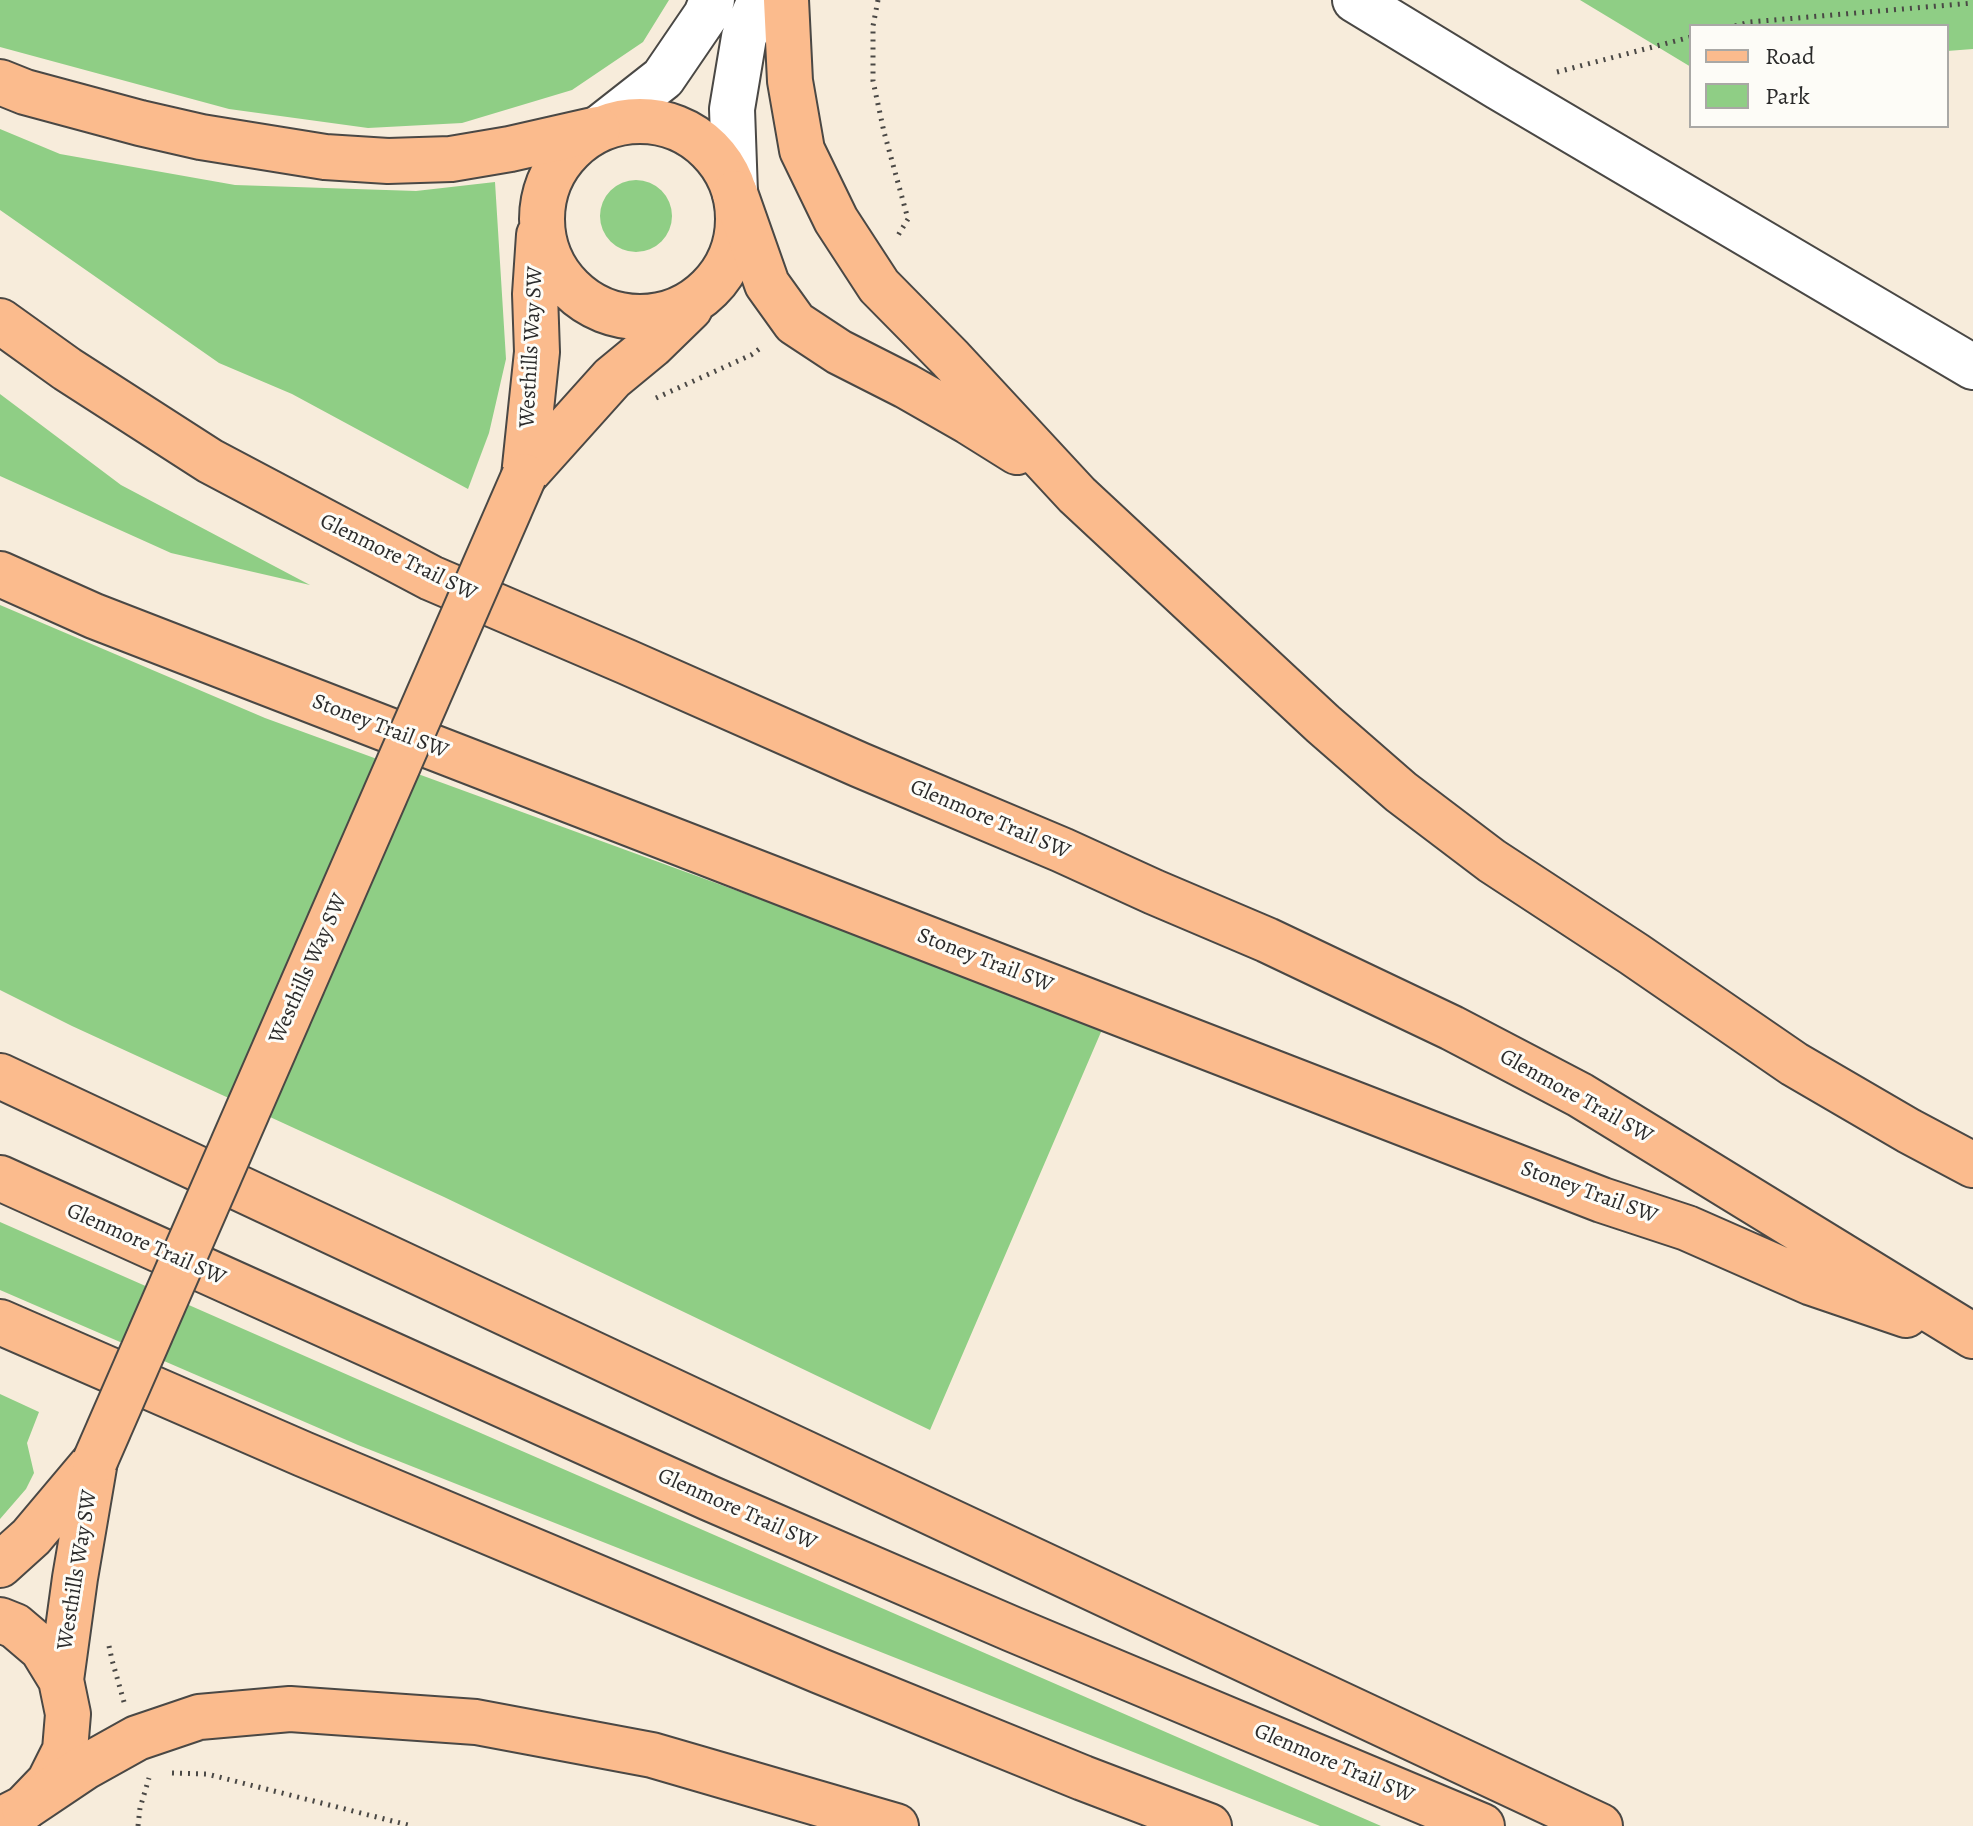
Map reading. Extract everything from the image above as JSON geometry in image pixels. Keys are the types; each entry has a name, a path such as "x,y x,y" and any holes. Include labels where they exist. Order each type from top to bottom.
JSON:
{"main road":[{"path":"786,0 790,81 802,150 836,220 879,286 1077,495 1323,724 1401,792 1492,861 1794,1064 1973,1165"},
{"path":"0,82 25,92 140,123 201,137 325,157 388,161 451,159 510,149 625,121 649,121 672,126 694,136 712,151 726,171 767,284 795,323 839,352 969,422 1077,495"},
{"path":"598,129 575,144 557,165 545,190 540,217 551,260 562,280 587,303 618,316 652,318 684,308 711,288 730,260 739,226 735,193"},
{"name":"Westhills Way SW","path":"61,1680 95,1461 524,476 537,352 535,294 540,217"},
{"name":"Westhills Way SW","path":"524,476 612,378 652,345 711,288"},
{"name":"Glenmore Trail SW","path":"0,321 67,369 210,461 431,578 1267,940 1452,1028 1580,1095 1973,1337"},
{"name":"Stoney Trail SW","path":"0,574 94,616 1587,1194 1687,1228 1812,1283 1973,1337"},
{"path":"0,1076 1600,1826"},
{"name":"Glenmore Trail SW","path":"0,1178 723,1505 1482,1826"},
{"path":"0,1322 288,1448 820,1671 1209,1826"},
{"name":"Westhills Way SW","path":"0,1565 31,1537 95,1461"},
{"path":"0,1620 15,1626 42,1649 61,1680 68,1714 65,1750 49,1782 12,1814"},
{"path":"12,1814 137,1738 199,1717 290,1709 476,1722 652,1755 896,1826"}],"street":[{"path":"598,129 663,78 706,15 712,0"},
{"path":"735,193 732,109 744,37 760,0"},
{"path":"1355,0 1973,367"}],"path":[{"path":"878,0 873,26 873,81 908,219 893,242"},
{"path":"1742,24 1973,3"},
{"path":"1557,72 1689,38"},
{"path":"650,401 751,355 771,340"},
{"path":"138,1826 140,1808 152,1772"},
{"path":"165,1772 207,1774 412,1826"}],"green space":[{"path":"0,0 669,0 643,42 572,90 462,123 368,128 229,109 0,47"},
{"path":"1580,0 1973,0 1973,49 1949,51 1949,24 1689,24 1689,66"},
{"path":"0,129 60,154 235,185 416,191 495,182 506,359 489,433 468,489 292,394 219,363 0,210"},
{"path":"643,180 662,190 670,202 670,230 662,242 650,250 629,252 610,242 602,230 600,209 610,190 622,182"},
{"path":"0,394 121,485 310,585 171,553 0,476"},
{"path":"0,605 265,718 1104,1025 930,1430 444,1197 0,990"},
{"path":"0,1222 1381,1826 1320,1826 358,1445 0,1290"},
{"path":"0,1394 39,1412 27,1443 34,1473 26,1489 0,1519"}]}
